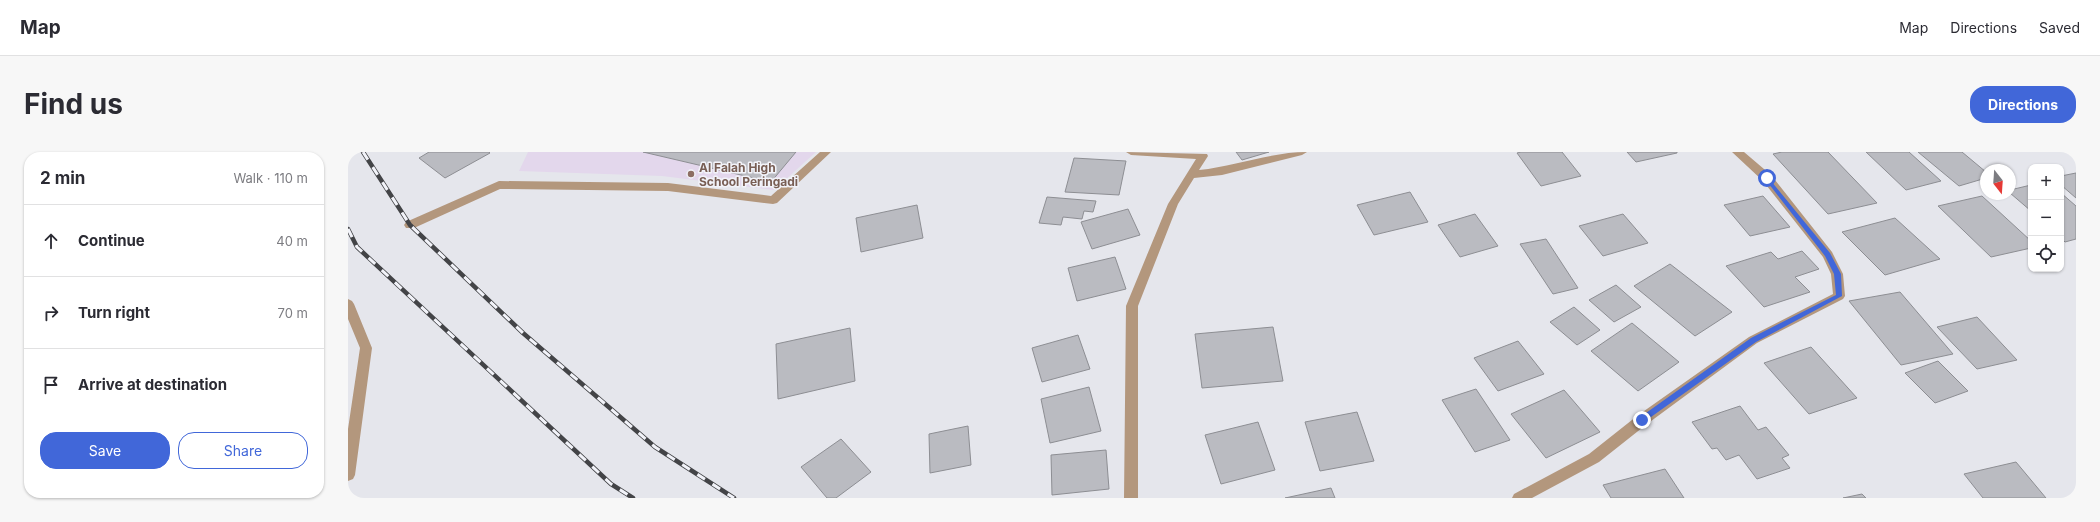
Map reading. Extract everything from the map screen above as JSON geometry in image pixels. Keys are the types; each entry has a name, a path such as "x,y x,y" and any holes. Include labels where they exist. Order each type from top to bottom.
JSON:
{"street":[{"path":"410,225 499,185 668,187 773,200 826,152"},
{"path":"1131,152 1205,154"},
{"path":"1191,175 1229,169 1302,152"},
{"path":"1519,498 1594,458 1642,420 1753,340 1839,296 1838,274 1828,255 1767,178 1737,152"},
{"path":"1131,498 1132,306 1173,204 1205,154"},
{"path":"348,304 366,348 348,475"}],"shaded area":[{"name":"Al Falah High School Peringadi","path":"528,152 816,152 774,190 662,176 519,171"}],"building":[{"path":"429,152 490,153 445,178 419,158"},
{"path":"643,152 796,152 771,182"},
{"path":"1236,152 1269,152 1242,160"},
{"path":"1562,152 1581,176 1541,186 1517,153"},
{"path":"1627,152 1677,152 1677,153 1636,162"},
{"path":"1782,152 1828,152 1877,203 1828,214 1773,154"},
{"path":"1866,152 1909,152 1941,181 1906,190"},
{"path":"1918,152 1962,152 1980,167 1980,180 1959,186"},
{"path":"1074,158 1126,161 1119,195 1065,192"},
{"path":"2076,173 2076,198 2064,188 2064,175"},
{"path":"2028,186 2028,208 2016,198 2016,189"},
{"path":"1410,192 1428,222 1374,235 1357,205"},
{"path":"1763,196 1790,227 1750,236 1724,205"},
{"path":"1980,196 1980,200 1986,200 2028,238 2028,249 1991,257 1938,206"},
{"path":"2064,196 2076,206 2076,239 2065,242"},
{"path":"1047,197 1096,201 1093,212 1084,211 1082,219 1063,217 1061,225 1039,223"},
{"path":"917,205 923,238 861,252 856,218"},
{"path":"1128,209 1140,235 1092,249 1081,222"},
{"path":"1475,214 1498,246 1460,257 1438,225"},
{"path":"1623,214 1648,243 1603,256 1579,226"},
{"path":"1895,218 1940,259 1885,275 1842,232"},
{"path":"1546,239 1578,288 1553,294 1520,244"},
{"path":"1802,251 1819,269 1795,277 1810,292 1764,307 1726,266 1771,252 1778,259"},
{"path":"1115,257 1126,289 1077,301 1068,268"},
{"path":"1670,264 1732,312 1695,336 1634,286"},
{"path":"1616,285 1641,307 1614,322 1589,300"},
{"path":"1900,292 1953,354 1901,365 1849,301"},
{"path":"1574,307 1600,330 1577,345 1550,322"},
{"path":"1977,317 2017,360 1977,369 1937,327"},
{"path":"1632,323 1679,362 1638,391 1591,351"},
{"path":"1273,327 1283,381 1202,388 1195,334"},
{"path":"850,328 855,381 778,399 776,344"},
{"path":"1078,335 1090,369 1042,382 1032,348"},
{"path":"1518,341 1544,374 1498,391 1474,358"},
{"path":"1811,347 1857,398 1809,414 1764,363"},
{"path":"1938,361 1968,391 1935,403 1905,373"},
{"path":"1089,387 1101,431 1050,443 1041,399"},
{"path":"1476,389 1510,440 1475,452 1442,400"},
{"path":"1564,390 1600,432 1546,458 1511,414"},
{"path":"1740,406 1758,430 1766,427 1789,455 1782,458 1790,468 1757,479 1739,455 1726,460 1717,448 1712,449 1692,422"},
{"path":"1357,412 1374,461 1320,471 1305,422"},
{"path":"1258,422 1275,470 1221,484 1205,435"},
{"path":"968,426 971,465 930,473 929,434"},
{"path":"841,439 871,472 836,498 827,498 801,467"},
{"path":"1106,450 1109,489 1052,495 1051,455"},
{"path":"2016,462 2046,498 1983,498 1964,474"},
{"path":"1665,469 1684,498 1611,498 1603,485"},
{"path":"1331,488 1335,498 1285,498"},
{"path":"1862,494 1866,498 1843,498"}],"railway":[{"path":"363,152 410,225 523,333 655,447 734,498"},
{"path":"348,229 357,247 611,484 633,498"}],"place":[{"name":"Al Falah High School Peringadi","path":"691,174"}],"route":[{"path":"1642,420 1753,340 1839,296 1838,274 1828,255 1767,178"}]}
